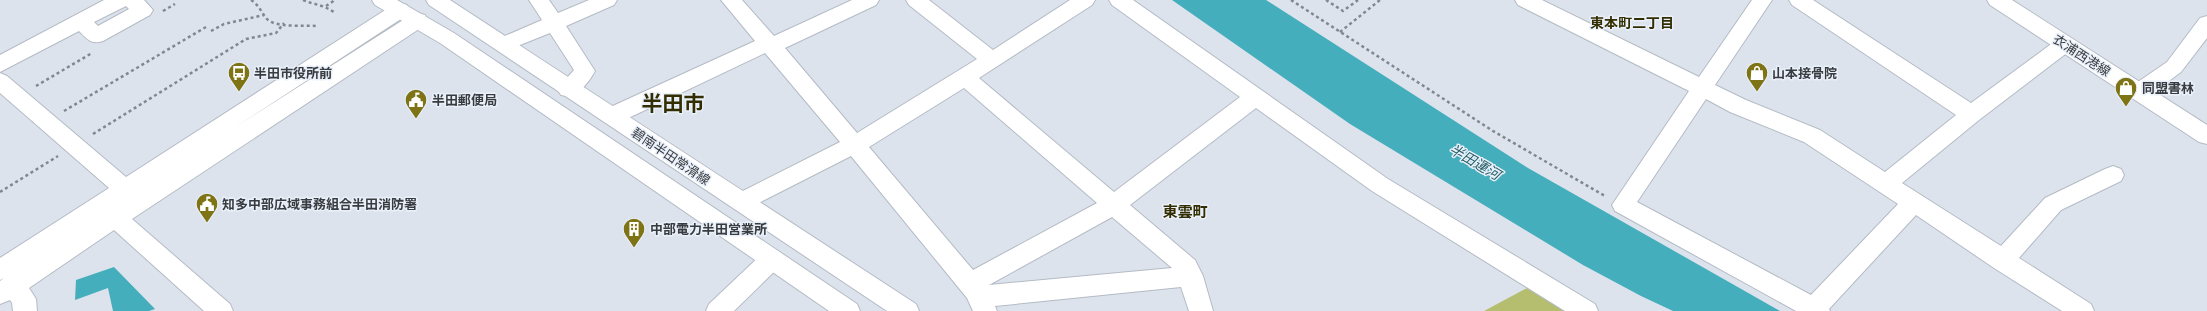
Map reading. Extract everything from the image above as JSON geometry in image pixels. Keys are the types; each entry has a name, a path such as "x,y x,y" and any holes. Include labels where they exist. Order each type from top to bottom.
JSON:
{"street":[{"path":"0,64 120,0"},
{"path":"81,21 96,36 143,10 132,0"},
{"path":"539,0 555,22 585,71 568,89"},
{"path":"504,44 607,0"},
{"path":"731,0 770,44 978,296"},
{"path":"612,116 869,0"},
{"path":"916,0 992,60"},
{"path":"740,202 854,145 992,60 1084,0"},
{"path":"1119,0 1380,185 1586,311"},
{"path":"1525,0 1701,89 1738,106 1812,136 1887,183 1913,203 2082,311"},
{"path":"1762,0 1623,205 1814,310 1913,203"},
{"path":"1799,0 1971,114"},
{"name":"衣浦西港線","path":"1997,0 2207,136"},
{"path":"4,284 124,188 404,8 445,2"},
{"name":"碧南半田常滑線","path":"445,2 568,89 612,116 907,311"},
{"path":"4,284 116,218 376,46 404,8"},
{"path":"404,8 771,260 848,311"},
{"path":"2140,92 2174,67 2207,23"},
{"path":"1887,183 1971,114 2065,44"},
{"path":"964,77 1115,204 1187,268 1191,276 1201,311"},
{"path":"0,81 124,188"},
{"path":"978,296 1115,204 1255,97"},
{"path":"2002,260 2053,204 2113,175"},
{"path":"116,218 220,311"},
{"path":"718,311 771,260"},
{"path":"978,296 991,296 1191,276"},
{"path":"4,284 24,299 25,311"}],"path":[{"path":"251,0 260,8 270,22 316,26"},
{"path":"303,0 317,6 326,6 336,0"},
{"path":"1291,0 1493,131 1623,205"},
{"path":"1326,0 1343,11 1358,0"},
{"path":"1340,32 1380,0"},
{"path":"326,6 335,13"},
{"path":"211,31 224,24 264,15"},
{"path":"0,192 246,39 276,33 284,23"},
{"path":"62,112 206,27"}],"green space":[{"path":"1529,287 1573,311 1484,311"}],"water":[{"name":"半田運河","path":"1172,0 1266,0 1528,168 1780,311 1673,311 1641,296 1583,265 1350,124"},
{"path":"114,267 155,309 149,311 113,311 108,288 75,300 76,280"}],"place":[{"name":"半田市役所前","path":"239,92"},
{"name":"山本接骨院","path":"1757,92"},
{"name":"同盟書林","path":"2126,108"},
{"name":"半田郵便局","path":"416,120"},
{"name":"知多中部広域事務組合半田消防署","path":"207,224"},
{"name":"中部電力半田営業所","path":"634,248"}],"district":[{"name":"東本町二丁目","path":"1632,23"},
{"name":"半田市","path":"673,104"},
{"name":"東雲町","path":"1185,212"}]}
